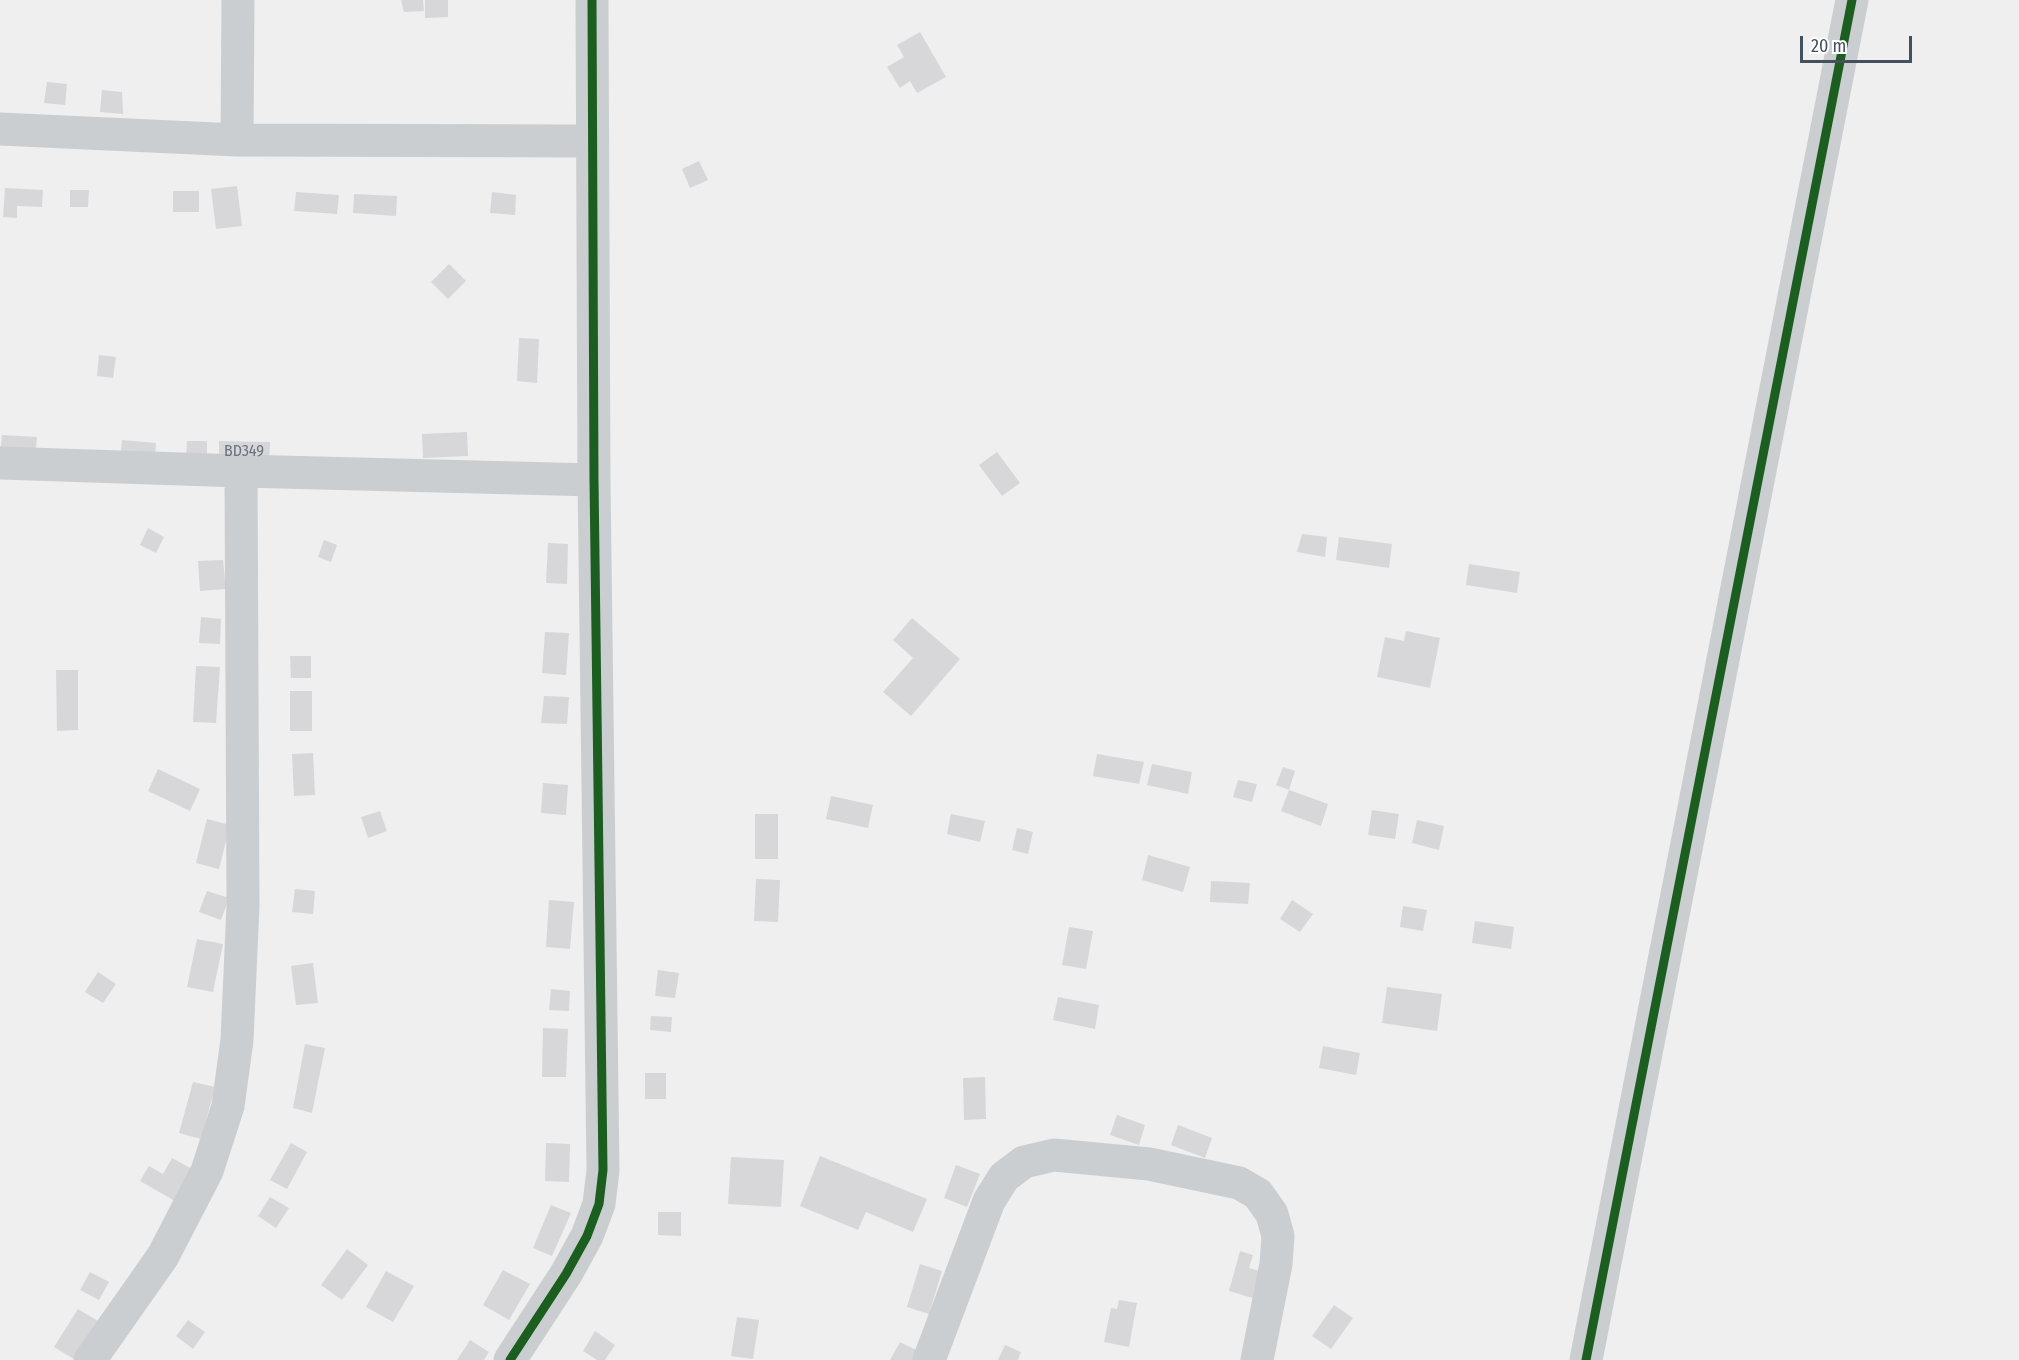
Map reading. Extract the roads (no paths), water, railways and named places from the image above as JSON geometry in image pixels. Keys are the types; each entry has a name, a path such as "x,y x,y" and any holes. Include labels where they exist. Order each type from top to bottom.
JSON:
{"street":[{"path":"237,140 238,0"},
{"path":"510,1360 566,1274 587,1236 599,1204 603,1170 594,480 592,0"},
{"path":"1586,1360 1852,0"},
{"path":"0,129 237,140 592,141"},
{"path":"0,463 594,480"},
{"path":"90,1360 163,1256 207,1171 228,1106 237,1040 243,906 241,471"},
{"path":"929,1360 989,1201 1004,1177 1024,1162 1054,1155 1149,1164 1239,1183 1258,1194 1272,1214 1278,1236 1276,1264 1257,1360"}]}
